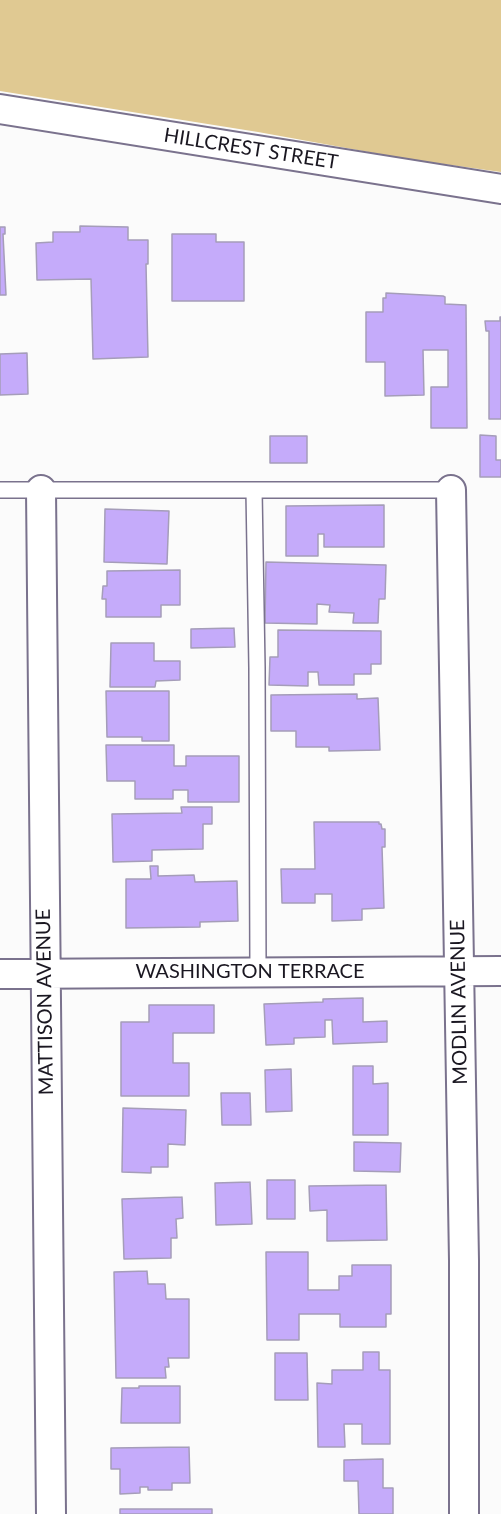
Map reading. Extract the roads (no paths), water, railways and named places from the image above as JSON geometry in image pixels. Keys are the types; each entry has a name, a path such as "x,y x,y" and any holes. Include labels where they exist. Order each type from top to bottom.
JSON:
{"street":[{"name":"HILLCREST STREET","path":"0,109 501,189"},
{"name":"MATTISON AVENUE","path":"41,490 51,1514"},
{"name":"MODLIN AVENUE","path":"451,490 464,1261 464,1514"},
{"name":"WASHINGTON TERRACE","path":"0,974 501,971"}],"lane":[{"path":"0,490 451,490"},
{"path":"254,490 258,972"}]}
